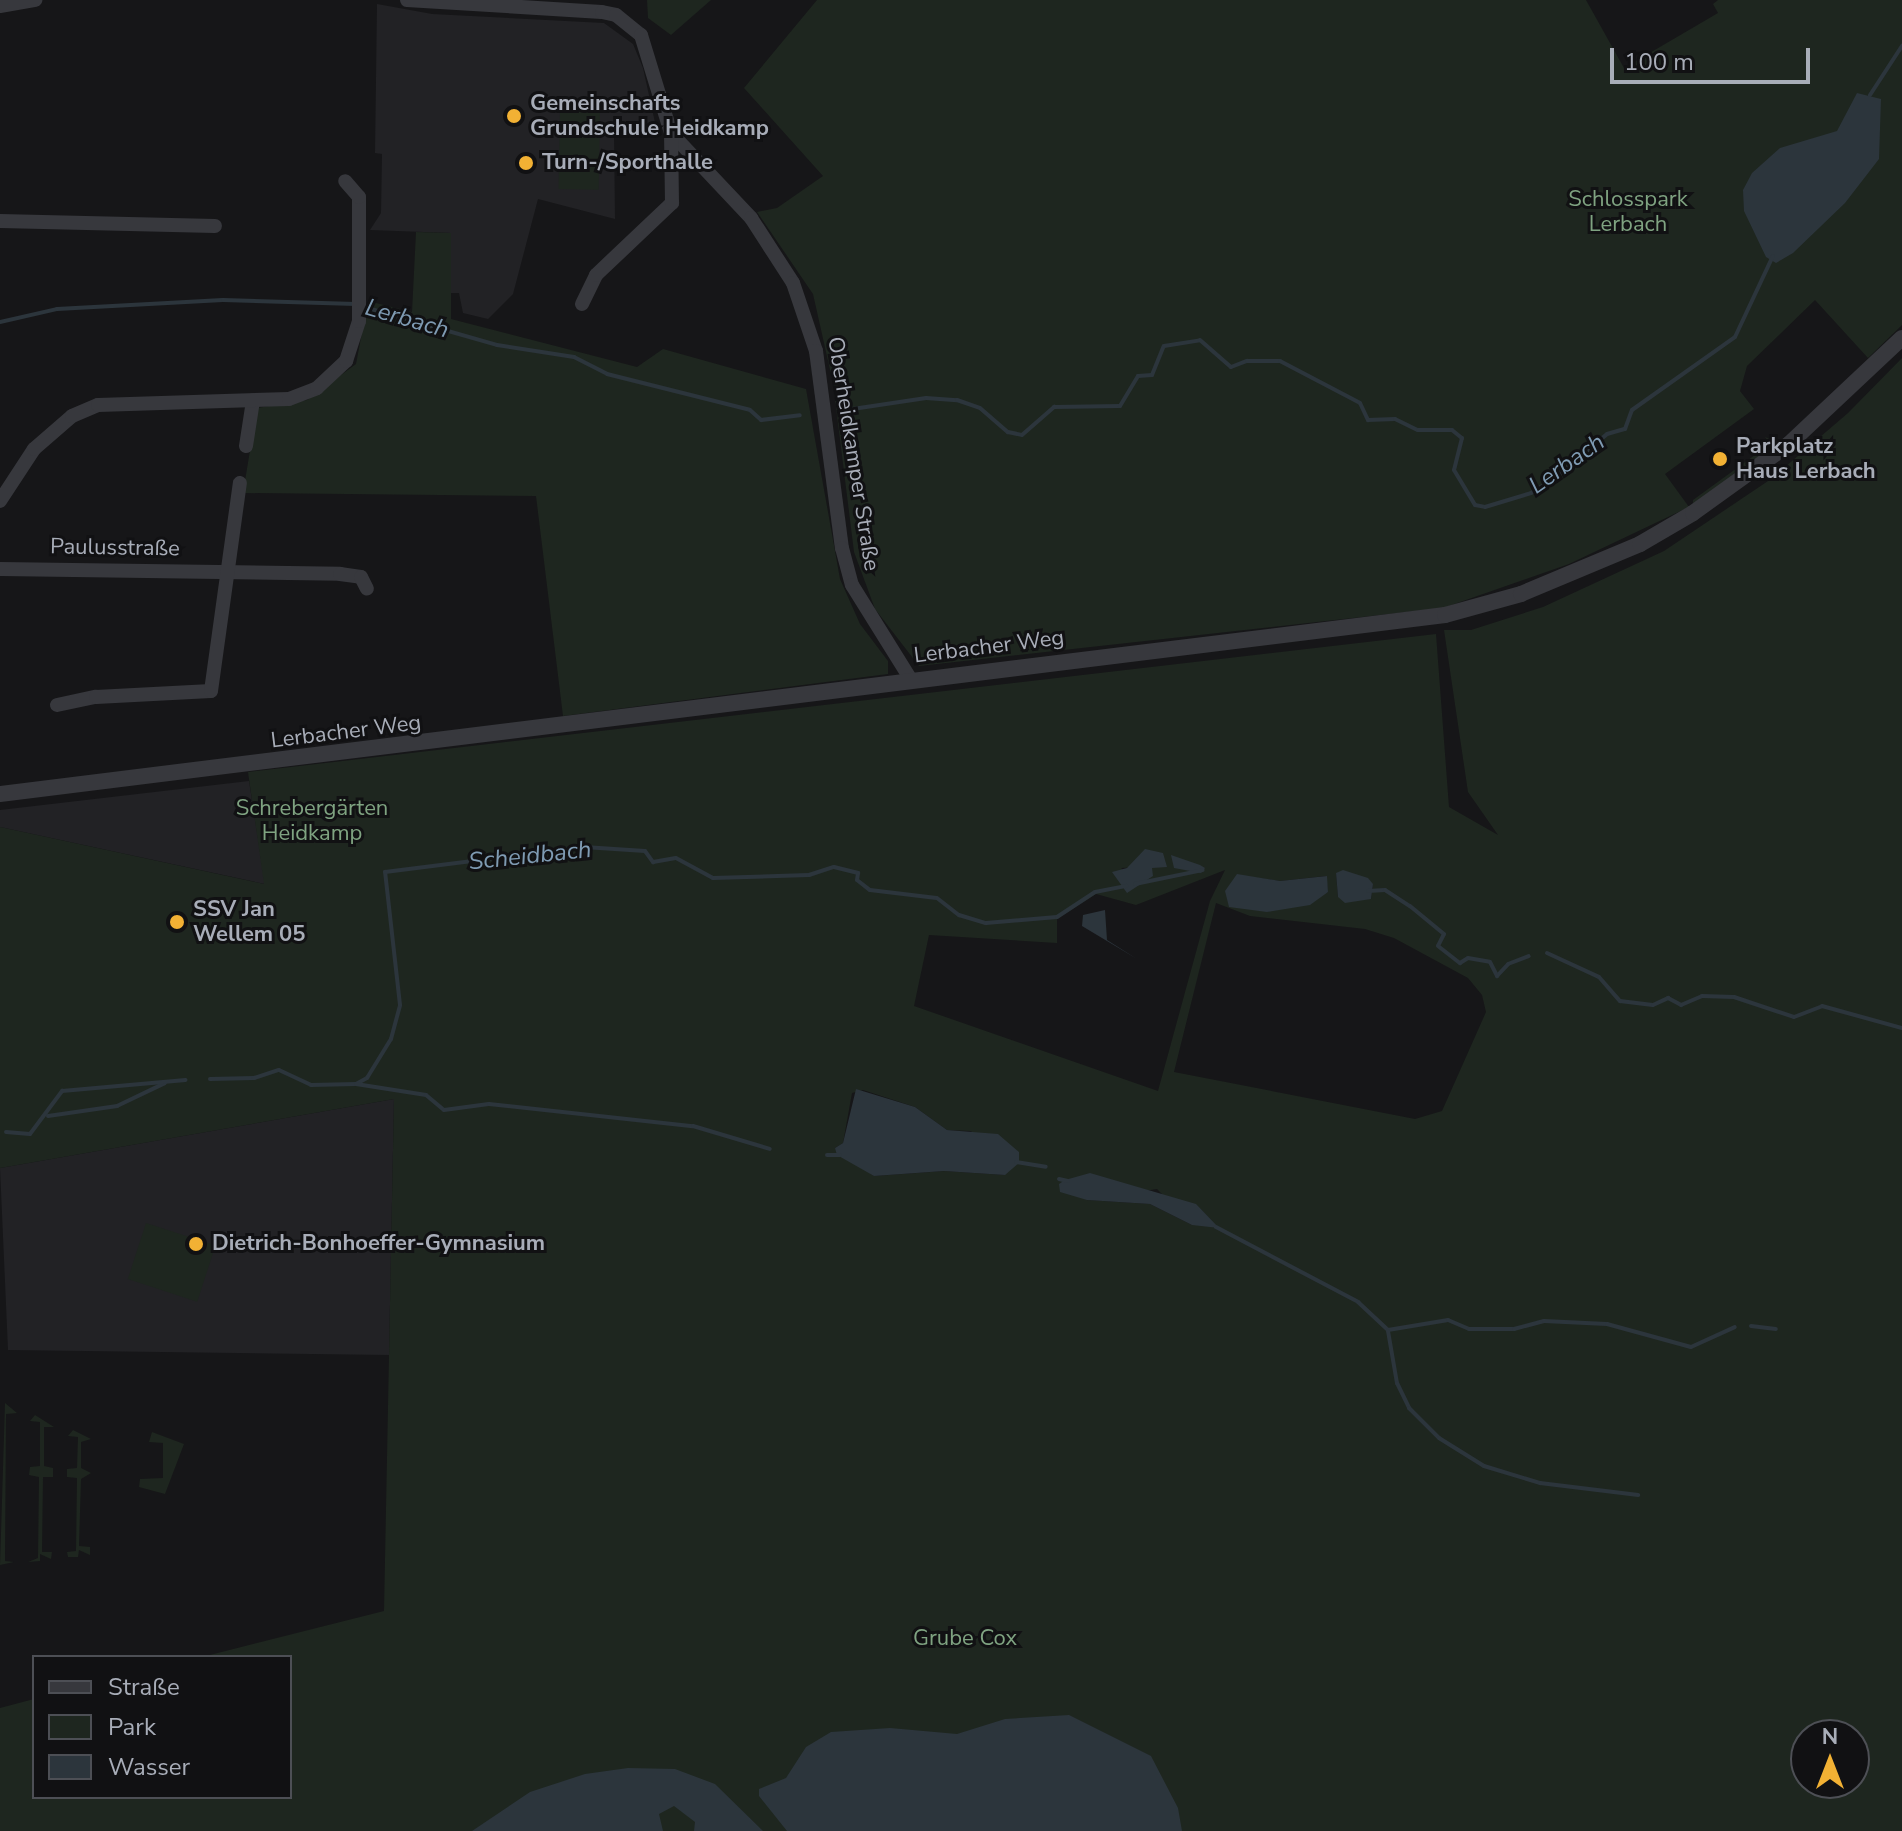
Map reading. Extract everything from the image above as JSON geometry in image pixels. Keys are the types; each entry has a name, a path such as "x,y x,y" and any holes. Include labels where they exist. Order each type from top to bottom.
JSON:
{"street":[{"path":"0,6 35,0"},
{"name":"Oberheidkamper Straße","path":"407,0 616,15 641,35 671,133 751,218 793,283 816,351 842,548 852,585 910,678"},
{"path":"582,304 596,275 672,203 671,133"},
{"path":"0,501 34,449 72,416 98,405 132,400 289,399 317,388 346,361 359,321 359,197 345,181"},
{"path":"0,221 215,226"},
{"name":"Lerbacher Weg","path":"0,794 384,750 910,678 1416,620 1521,594 1640,544 1744,479 1858,383 1902,338"},
{"path":"246,446 253,401"},
{"path":"57,705 96,697 211,691 240,483"},
{"name":"Paulusstraße","path":"0,569 340,574 361,577 367,589"}],"shaded area":[{"name":"Gemeinschafts Grundschule Heidkamp","path":"377,4 432,14 604,23 633,44 643,68 656,127 614,131 615,219 538,199 513,294 488,319 463,313 459,293 450,293 451,233 370,230 381,213 382,154 375,153"},
{"path":"249,781 265,884 0,827 0,810"},
{"name":"Dietrich-Bonhoeffer-Gymnasium","path":"394,1099 389,1355 8,1350 0,1168"}],"green space":[{"path":"647,0 711,0 671,35 648,18"},
{"name":"Schlosspark Lerbach","path":"817,0 1586,0 1624,68 1718,13 1713,4 1718,0 1902,0 1902,325 1868,358 1815,300 1747,366 1740,391 1754,409 1665,474 1689,507 1569,564 1443,608 919,666 875,609 854,552 833,383 813,294 757,212 777,208 823,176 744,88"},
{"path":"560,109 600,110 599,190 559,189"},
{"path":"416,232 451,233 451,319 637,367 663,349 806,389 840,579 860,624 888,661 888,674 563,716 536,496 243,493 257,408 307,400 356,364 368,301 412,312"},
{"path":"1902,358 1902,1831 0,1831 0,1708 32,1700 32,1799 292,1799 292,1655 210,1655 384,1611 394,1099 0,1168 0,827 264,884 248,772 1436,634 1449,807 1498,835 1468,792 1444,630 1471,630 1543,607 1664,551 1771,479 1848,413","holes":["1167,866 1151,867 1139,883 1121,868","1225,870 1210,901 1158,1091 914,1006 929,935 1057,943 1057,919 1096,894 1136,905","1336,873 1373,884 1371,899 1338,897","1237,875 1280,881 1326,876 1328,892 1267,912","1216,903 1250,916 1365,929 1394,938 1468,978 1482,995 1486,1012 1442,1111 1415,1119 1174,1072","863,1090 915,1107 947,1130 971,1131 1005,1175 944,1171 874,1176 835,1148 843,1143 852,1093","1157,1189 1192,1225 1150,1204 1087,1200"]},
{"path":"1765,437 1772,440 1770,450 1693,506 1693,500 1770,444"},
{"path":"146,1223 215,1246 197,1302 128,1279"},
{"path":"5,1403 17,1413 6,1414 5,1561 14,1562 0,1565"},
{"path":"35,1415 54,1427 44,1427 44,1466 53,1468 53,1477 43,1477 42,1552 52,1552 51,1559 40,1554 40,1561 28,1562 38,1558 39,1477 29,1475 30,1467 40,1466 40,1422 30,1421"},
{"path":"73,1430 91,1439 81,1442 81,1468 91,1473 81,1479 79,1546 90,1547 90,1555 79,1550 78,1557 68,1557 67,1552 76,1551 77,1478 67,1477 67,1469 77,1468 78,1437 68,1436"},
{"path":"152,1432 184,1444 165,1494 139,1487 140,1479 163,1478 163,1443 149,1442"}],"water":[{"path":"1857,93 1881,99 1879,159 1845,203 1793,253 1776,263 1766,257 1744,211 1743,190 1752,173 1780,148 1837,131"},
{"path":"1145,849 1163,853 1167,867 1152,868 1153,876 1127,893 1112,872 1127,868"},
{"path":"1171,855 1205,868 1201,873 1174,868"},
{"path":"1343,870 1368,878 1373,884 1371,899 1345,903 1338,897 1336,873"},
{"path":"1237,874 1280,881 1327,876 1328,892 1310,905 1267,912 1229,907 1225,891"},
{"path":"1105,910 1107,940 1137,959 1082,926 1083,915"},
{"path":"856,1089 915,1107 947,1130 998,1134 1019,1152 1019,1163 1005,1175 944,1171 874,1176 837,1155 835,1148 843,1143"},
{"path":"1090,1173 1196,1204 1219,1228 1192,1225 1150,1204 1087,1200 1060,1192 1059,1184 1065,1180"},
{"path":"1069,1715 1151,1756 1178,1808 1182,1831 787,1831 759,1796 759,1789 786,1778 806,1747 831,1732 890,1728 957,1734 1005,1719"},
{"path":"628,1768 675,1769 715,1784 763,1831 694,1831 695,1822 674,1806 659,1814 663,1831 472,1831 530,1792 585,1774"}],"waterway":[{"name":"Lerbach","path":"1870,95 1902,46"},
{"name":"Lerbach","path":"846,410 926,398 957,400 980,408 1008,432 1022,435 1054,407 1120,406 1138,376 1152,375 1164,346 1200,340 1231,367 1247,361 1280,361 1360,403 1368,420 1395,419 1418,430 1452,430 1462,438 1454,470 1475,505 1485,507 1531,493 1555,478 1607,434 1625,429 1632,410 1735,337 1773,256"},
{"name":"Lerbach","path":"0,322 57,309 223,300 356,304"},
{"name":"Lerbach","path":"364,307 497,345 574,357 607,374 750,410 761,420 800,415"},
{"name":"Scheidbach","path":"210,1079 254,1078 279,1070 311,1085 356,1084 367,1078 391,1039 400,1005 385,872 584,847 645,851 653,862 676,858 713,878 809,875 834,867 858,873 857,880 870,890 937,898 959,915 986,923 1057,917 1095,892 1126,886"},
{"name":"Scheidbach","path":"1135,884 1203,870"},
{"path":"1368,891 1385,890 1410,906 1444,934 1438,946 1460,963 1468,958 1490,962 1497,976 1508,964 1529,956"},
{"path":"1547,953 1599,977 1620,1001 1653,1005 1668,998 1681,1005 1702,996 1734,997 1794,1017 1822,1006 1902,1028"},
{"name":"Scheidbach","path":"6,1132 30,1134 62,1091 186,1080"},
{"name":"Scheidbach","path":"48,1116 117,1106 165,1083"},
{"path":"356,1084 426,1095 444,1110 489,1104 693,1126 770,1149"},
{"path":"827,1155 840,1155"},
{"path":"1016,1162 1046,1167"},
{"path":"1059,1179 1068,1181"},
{"path":"1216,1227 1358,1302 1388,1330 1448,1320 1469,1329 1514,1329 1544,1321 1607,1324 1691,1347 1735,1327"},
{"path":"1751,1326 1776,1329"},
{"path":"1388,1331 1397,1383 1409,1408 1439,1438 1484,1466 1540,1483 1638,1495"}],"place":[{"name":"Gemeinschafts Grundschule Heidkamp","path":"514,116"},
{"name":"Turn-/Sporthalle","path":"526,163"},
{"name":"Parkplatz Haus Lerbach","path":"1720,459"},
{"name":"SSV Jan Wellem 05","path":"177,922"},
{"name":"Dietrich-Bonhoeffer-Gymnasium","path":"196,1244"}],"park label":[{"name":"Schrebergärten Heidkamp","path":"312,820"},
{"name":"Grube Cox","path":"965,1639"}]}
